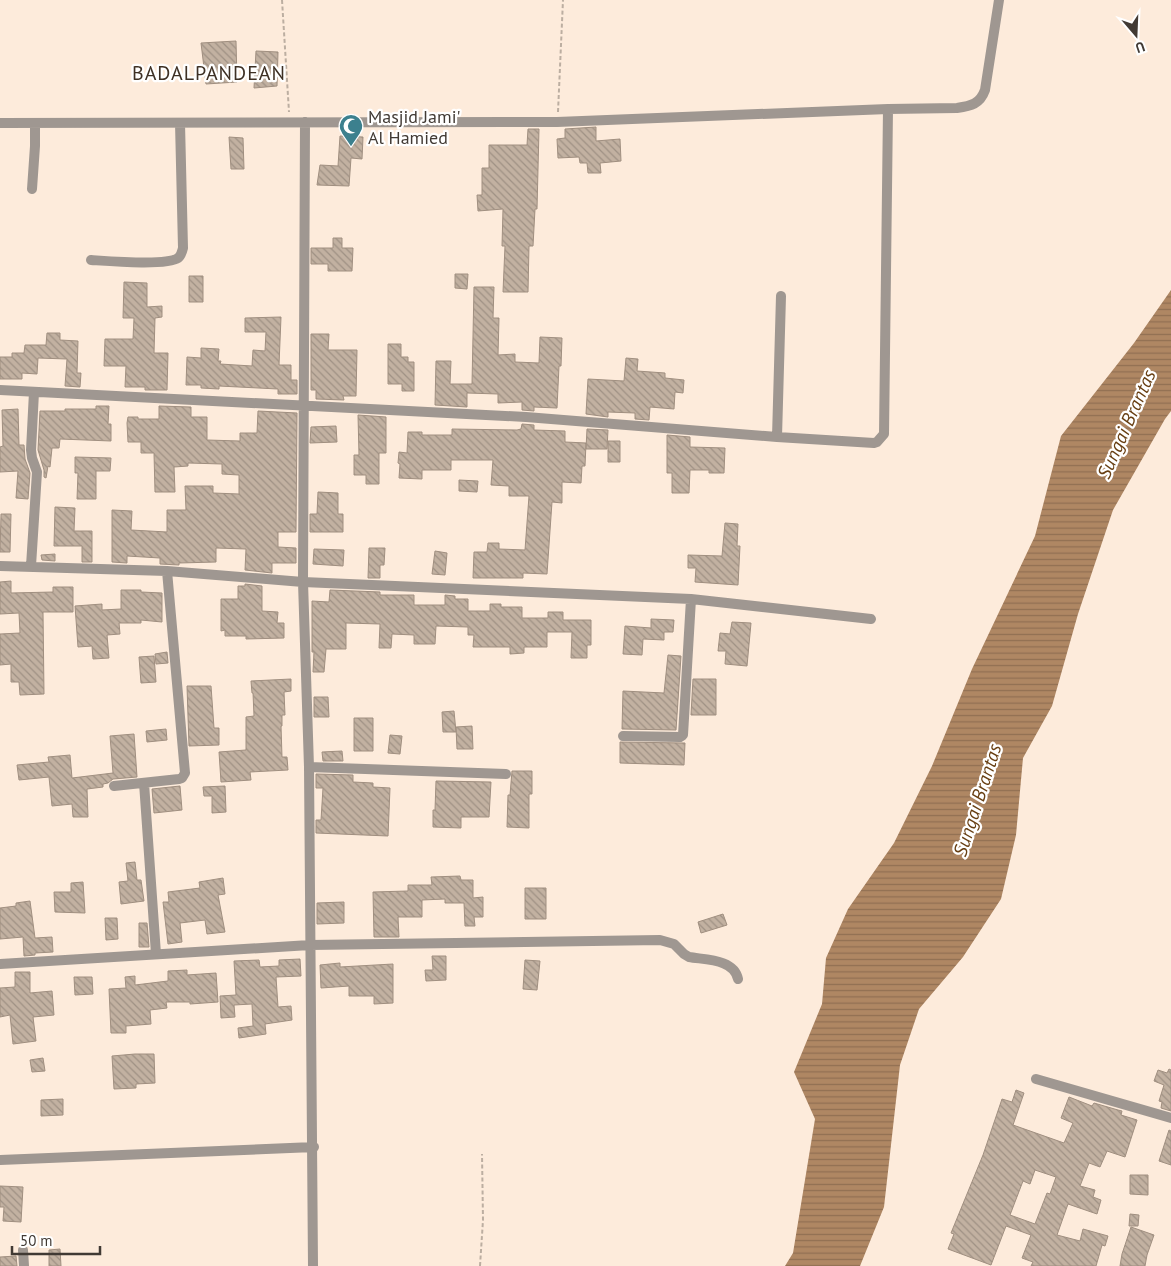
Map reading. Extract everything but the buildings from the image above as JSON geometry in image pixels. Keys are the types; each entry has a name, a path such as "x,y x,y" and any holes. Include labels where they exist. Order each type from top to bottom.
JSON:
{"street":[{"path":"0,124 557,122 958,108 977,103 982,98 987,81 999,0"},
{"path":"0,390 526,417 777,438 874,443 884,434 888,109"},
{"path":"306,122 303,582 309,767 314,1147 313,1266"},
{"path":"32,189 35,146 34,123"},
{"path":"91,260 158,262 171,261 182,254 180,123"},
{"path":"777,438 781,296"},
{"path":"30,566 37,472 32,458 34,392"},
{"path":"0,566 167,571 303,582 691,600 871,619"},
{"path":"114,786 179,780 185,773 167,571"},
{"path":"623,736 680,737 683,735 691,600"},
{"path":"309,767 506,774"},
{"path":"144,783 156,954"},
{"path":"0,964 310,945 660,940 677,946 684,954 690,957 729,965 735,970 738,979"},
{"path":"1036,1079 1171,1118"},
{"path":"0,1160 314,1147"},
{"path":"23,1250 24,1266"}],"path":[{"path":"282,0 290,123"},
{"path":"557,122 563,0"},
{"path":"480,1266 483,1220 482,1154"}],"water":[{"name":"Sungai Brantas","path":"1171,290 1171,411 1113,510 1078,614 1052,706 1023,758 1016,835 1001,899 963,957 919,1009 900,1065 884,1207 860,1266 785,1266 793,1253 815,1119 794,1072 822,1004 826,958 848,909 894,843 932,766 972,669 1035,536 1061,436 1134,343"}],"place":[{"name":"Masjid Jami' Al Hamied","path":"351,147"}],"district":[{"name":"BADALPANDEAN","path":"209,73"}]}
